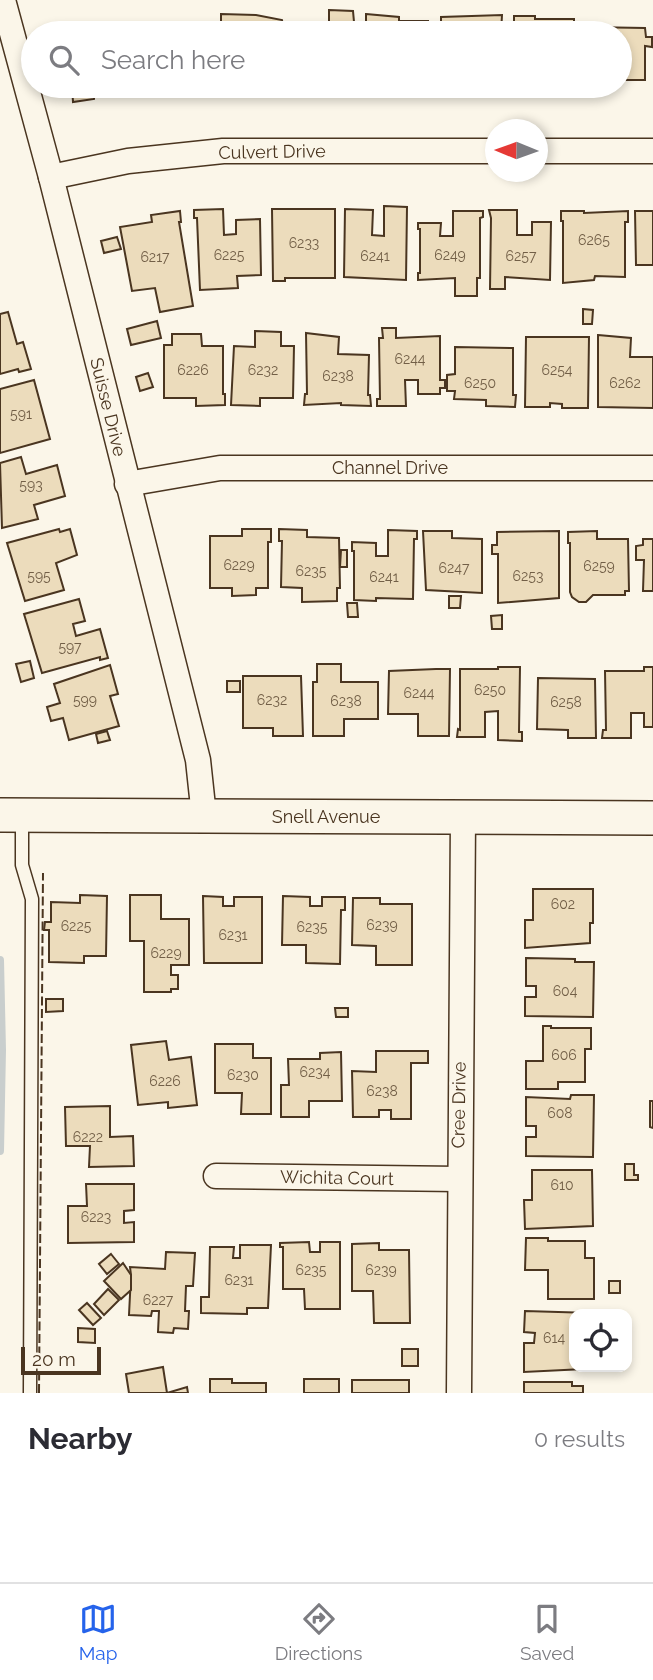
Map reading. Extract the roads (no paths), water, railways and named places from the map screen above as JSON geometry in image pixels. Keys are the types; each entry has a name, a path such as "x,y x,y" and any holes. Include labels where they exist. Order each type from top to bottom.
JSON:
{"street":[{"name":"Suisse Drive","path":"3,0 21,66"},
{"name":"Suisse Drive","path":"30,98 198,760 204,816"},
{"name":"Culvert Drive","path":"51,177 128,161 223,152 485,151"},
{"path":"548,151 653,151"},
{"name":"Channel Drive","path":"127,484 220,468 653,468"},
{"name":"Snell Avenue","path":"11,815 653,818"},
{"name":"Cree Drive","path":"458,1393 463,817"},
{"name":"Wichita Court","path":"216,1177 458,1179"}],"lane":[{"path":"11,815 32,899 30,1393"}],"waterway":[{"path":"0,960 0,1151"}]}
